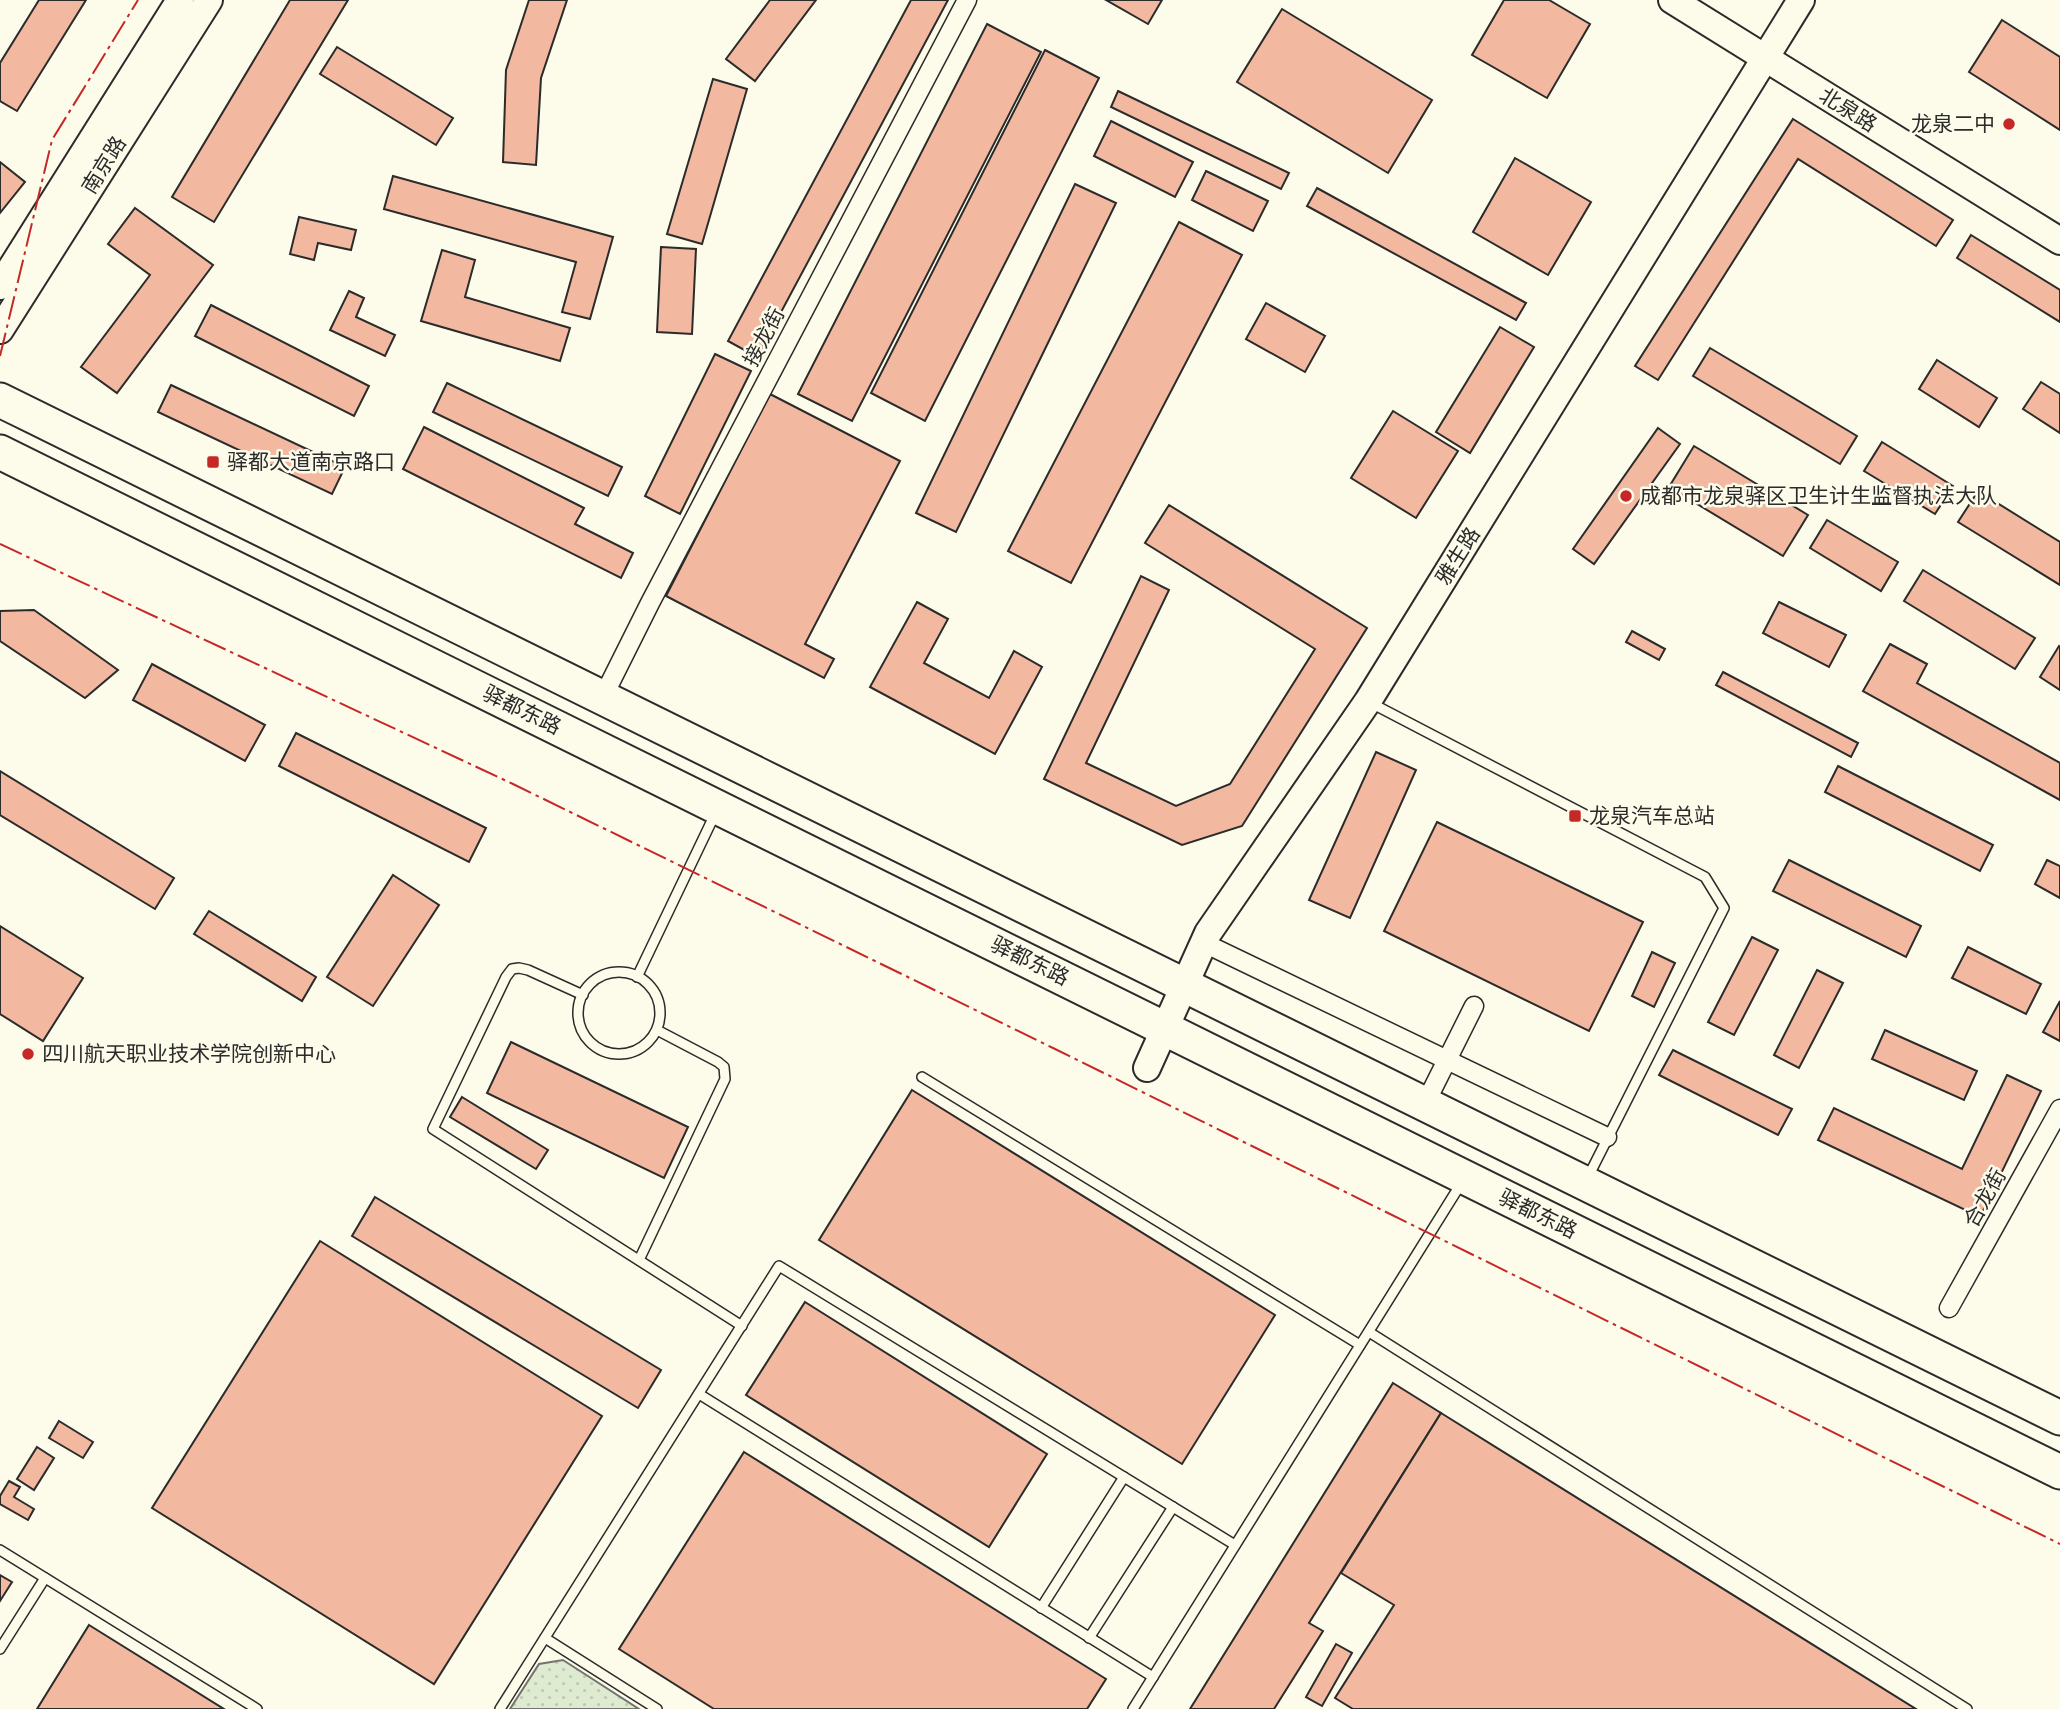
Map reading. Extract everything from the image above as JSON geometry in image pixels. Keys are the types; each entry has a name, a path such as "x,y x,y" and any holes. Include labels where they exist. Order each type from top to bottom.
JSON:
{"highway":[{"path":"0,400 1184,986 1426,1102 2060,1418"},
{"name":"驿都东路","path":"0,452 2060,1472"}],"street":[{"path":"0,286 180,0"},
{"name":"南京路","path":"0,330 209,0"},
{"name":"接龙街","path":"603,697 967,0"},
{"name":"北泉路","path":"1672,0 1771,53 2060,223"},
{"name":"北泉路","path":"1703,0 1771,53 2060,241"},
{"name":"雅生路","path":"1147,1068 1204,943 1368,701 1771,53 1801,0"},
{"path":"1204,943 1607,1137"},
{"path":"1426,1102 1474,1006"},
{"name":"合龙街","path":"1949,1308 2060,1110"}],"lane":[{"path":"1368,701 1706,877 1724,908 1585,1183"},
{"path":"637,976 718,807"},
{"path":"583,995 528,970 512,970 506,977 433,1129 741,1326"},
{"path":"618,972 637,976 653,990 659,1002 661,1016 657,1030 650,1041 639,1050 612,1054 599,1049 589,1041 578,1017 583,995 593,981 605,975 618,972"},
{"path":"639,1260 725,1079 724,1067 719,1062 657,1030"},
{"path":"922,1077 1360,1345"},
{"path":"1133,1709 1465,1178"},
{"path":"500,1709 779,1266 1235,1545"},
{"path":"1369,1332 1967,1709"},
{"path":"699,1394 1153,1677"},
{"path":"1041,1608 1124,1477"},
{"path":"1089,1637 1173,1507"},
{"path":"0,1550 257,1709"},
{"path":"0,1649 45,1578"},
{"path":"545,1638 657,1709"}],"green space":[{"path":"563,1660 639,1709 510,1709 539,1664"}],"building":[{"path":"39,0 86,0 17,111 0,101 0,63"},
{"path":"290,0 348,0 214,222 172,197"},
{"path":"529,0 567,0 541,78 536,165 503,162 506,70"},
{"path":"770,0 816,0 755,81 726,59"},
{"path":"911,0 948,0 757,357 728,341"},
{"path":"1106,0 1162,0 1148,24"},
{"path":"1504,0 1549,0 1590,24 1547,98 1472,55"},
{"path":"1282,9 1432,100 1388,173 1237,82"},
{"path":"2002,20 2060,57 2060,130 1969,72"},
{"path":"987,24 1041,52 852,421 798,394"},
{"path":"337,47 453,118 436,145 320,74"},
{"path":"1045,50 1099,78 925,421 871,393"},
{"path":"713,79 747,89 702,244 667,234"},
{"path":"1118,91 1289,173 1281,189 1111,107"},
{"path":"1793,119 1953,220 1936,246 1798,159 1658,380 1635,366"},
{"path":"1111,121 1193,162 1175,197 1094,156"},
{"path":"1515,158 1591,202 1548,275 1473,232"},
{"path":"0,162 25,182 0,213"},
{"path":"1206,171 1268,201 1253,231 1192,200"},
{"path":"393,176 613,237 590,319 562,312 576,262 384,209"},
{"path":"1075,184 1116,203 956,532 916,513"},
{"path":"1317,188 1526,303 1516,320 1307,206"},
{"path":"135,208 213,265 117,393 81,367 150,275 108,244"},
{"path":"299,217 356,230 351,250 318,243 314,260 290,254"},
{"path":"1179,222 1242,255 1071,583 1008,551"},
{"path":"1971,235 2060,290 2060,322 1957,258"},
{"path":"661,247 696,249 692,334 657,332"},
{"path":"442,250 475,260 465,297 570,328 560,361 421,321"},
{"path":"349,291 364,298 356,317 395,335 385,356 330,330"},
{"path":"1266,303 1325,336 1305,372 1246,339"},
{"path":"211,305 369,386 354,416 195,336"},
{"path":"1500,327 1534,347 1470,453 1436,432"},
{"path":"1710,348 1857,436 1840,464 1693,376"},
{"path":"715,354 751,371 680,514 645,496"},
{"path":"1937,360 1997,398 1979,427 1919,389"},
{"path":"2041,382 2060,394 2060,433 2023,409"},
{"path":"447,383 622,467 608,496 433,412"},
{"path":"171,385 345,467 332,494 158,412"},
{"path":"770,394 900,461 805,644 834,659 824,678 666,596"},
{"path":"1393,411 1458,451 1416,518 1351,478"},
{"path":"424,427 584,508 575,524 633,553 621,578 403,469"},
{"name":"成都市龙泉驿区卫生计生监督执法大队","path":"1658,428 1680,444 1594,564 1573,549"},
{"path":"1882,442 1953,486 1935,514 1864,471"},
{"path":"1694,446 1808,515 1783,556 1669,487"},
{"path":"1978,491 2060,542 2060,585 1958,522"},
{"path":"1169,505 1367,628 1242,826 1182,845 1044,779 1141,576 1169,590 1086,763 1176,806 1230,784 1315,649 1145,543"},
{"path":"1827,520 1898,562 1881,591 1810,548"},
{"path":"1923,570 2035,638 2015,669 1904,601"},
{"path":"917,602 948,619 924,663 989,698 1014,651 1042,667 995,754 870,687"},
{"path":"1779,602 1846,635 1829,667 1763,633"},
{"path":"34,610 118,670 85,698 0,641 0,611"},
{"path":"1632,631 1665,649 1659,660 1626,642"},
{"path":"1890,644 1927,664 1917,683 2060,763 2060,800 1863,691"},
{"path":"2060,647 2060,690 2040,677"},
{"path":"152,664 265,725 245,761 133,700"},
{"path":"1723,672 1858,743 1851,757 1716,685"},
{"path":"296,733 486,828 469,862 279,766"},
{"path":"1376,752 1416,770 1350,918 1309,900"},
{"path":"1838,766 1993,845 1980,871 1825,792"},
{"path":"0,771 174,878 155,909 0,815"},
{"path":"1437,822 1643,922 1589,1031 1384,931"},
{"path":"1789,860 1921,926 1906,957 1773,891"},
{"path":"2047,860 2060,866 2060,898 2035,884"},
{"path":"393,875 439,905 373,1006 327,977"},
{"path":"209,911 316,977 302,1001 194,934"},
{"path":"0,926 83,978 43,1041 0,1014"},
{"path":"1752,937 1778,950 1734,1035 1708,1022"},
{"path":"1968,947 2041,984 2026,1014 1952,978"},
{"path":"1652,952 1675,963 1654,1007 1632,996"},
{"path":"1817,970 1843,983 1799,1068 1774,1055"},
{"path":"2060,1001 2060,1041 2043,1032"},
{"path":"1885,1030 1977,1071 1964,1100 1872,1059"},
{"path":"511,1042 688,1127 664,1178 487,1093"},
{"path":"1673,1050 1792,1109 1778,1135 1659,1075"},
{"path":"2007,1075 2041,1091 1980,1217 1818,1140 1834,1108 1962,1169"},
{"path":"912,1090 1275,1315 1182,1464 819,1240"},
{"path":"462,1097 548,1150 536,1169 450,1117"},
{"path":"375,1197 661,1370 638,1408 352,1236"},
{"path":"320,1241 602,1416 434,1684 152,1508"},
{"path":"805,1302 1047,1454 989,1547 746,1395"},
{"path":"1393,1383 1441,1413 1309,1623 1323,1631 1274,1709 1190,1709"},
{"path":"1441,1413 1916,1709 1353,1709 1335,1698 1394,1605 1341,1573"},
{"path":"59,1421 93,1442 83,1458 49,1438"},
{"path":"37,1447 54,1458 34,1490 17,1479"},
{"path":"744,1452 1106,1679 1087,1709 714,1709 619,1649"},
{"path":"9,1481 20,1487 14,1497 34,1509 28,1520 0,1504 0,1496"},
{"path":"0,1575 12,1582 0,1601"},
{"path":"89,1625 224,1709 37,1709"},
{"path":"1336,1644 1352,1653 1322,1706 1306,1697"}],"power":[{"path":"0,356 52,140 138,0"},
{"path":"0,544 513,784 2060,1544"}],"place":[{"name":"龙泉二中","path":"2009,124"},
{"name":"驿都大道南京路口","path":"213,462"},
{"name":"成都市龙泉驿区卫生计生监督执法大队","path":"1626,496"},
{"name":"龙泉汽车总站","path":"1575,816"},
{"name":"四川航天职业技术学院创新中心","path":"28,1054"}]}
